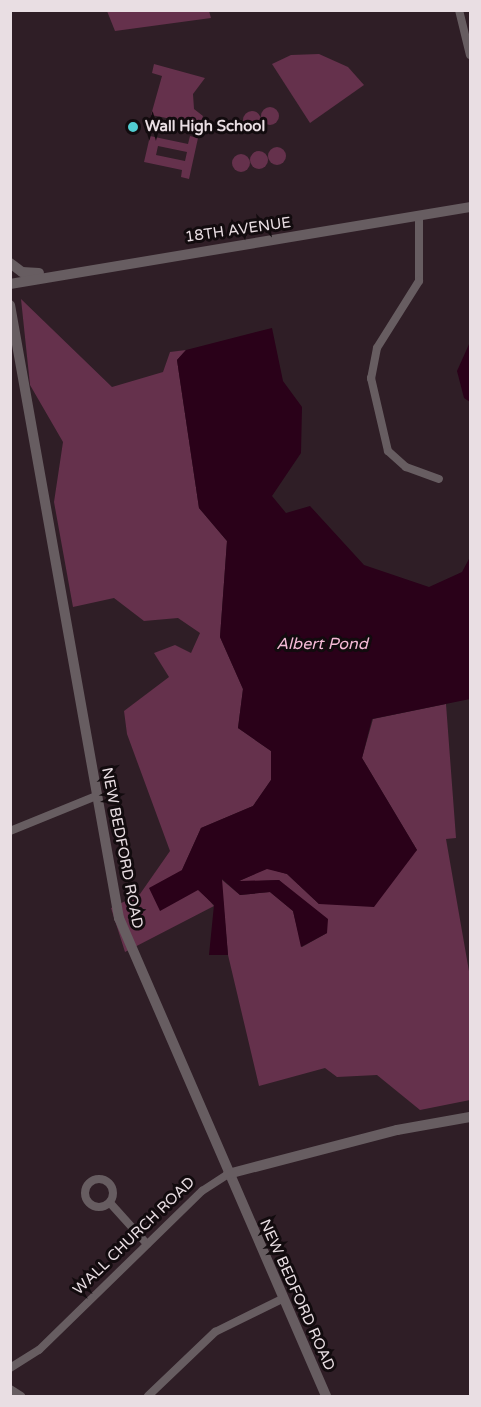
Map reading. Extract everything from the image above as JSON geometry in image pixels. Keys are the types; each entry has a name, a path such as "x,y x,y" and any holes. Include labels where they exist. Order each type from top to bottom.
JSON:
{"street":[{"path":"459,10 471,55"},
{"name":"18TH AVENUE","path":"10,284 69,271 471,207"},
{"path":"418,216 419,281 377,348 371,378 388,451 406,467 439,479"},
{"path":"10,262 29,274 69,271"},
{"name":"NEW BEDFORD ROAD","path":"10,305 96,796 126,942 326,1396"},
{"path":"10,831 96,796"},
{"name":"WALL CHURCH ROAD","path":"10,1368 39,1350 208,1185 228,1174 397,1130 471,1117"},
{"path":"111,1204 91,1207 85,1193 98,1179 109,1178 111,1204 147,1244"},
{"path":"148,1396 215,1332 282,1299"},
{"path":"10,1389 21,1396"}],"shaded area":[{"path":"107,11 209,11 211,18 115,31"},
{"path":"319,54 348,67 364,85 310,123 272,64 291,55"},
{"path":"154,64 205,78 193,94 194,109 203,116 199,133 191,131 192,123 151,115 162,76 152,73"},
{"path":"266,107 274,107 279,112 277,123 266,125 261,120 261,112"},
{"path":"248,111 256,111 261,116 259,127 248,129 243,124 243,116"},
{"path":"150,136 188,144 190,136 198,138 189,179 181,177 182,170 144,162","holes":["158,146 187,152 185,161 156,155"]},
{"path":"273,147 281,147 286,152 284,163 273,165 268,160 268,152"},
{"path":"255,151 263,151 268,156 266,167 255,169 250,164 250,156"},
{"path":"237,154 245,154 250,159 248,170 237,172 232,167 232,159"},
{"path":"21,299 112,387 163,372 170,352 186,350 177,360 199,508 227,541 220,637 243,689 238,728 271,751 271,780 253,806 201,828 182,870 214,906 125,952 111,908 140,894 170,851 127,734 124,711 169,677 154,653 175,645 191,653 200,633 178,618 144,621 114,598 73,607 54,502 63,442 30,385"},
{"path":"446,704 456,838 446,839 470,977 470,1100 420,1110 377,1075 337,1077 325,1068 259,1086 228,955 221,879 240,895 270,892 293,911 302,947 327,933 279,880 237,882 267,868 287,874 319,904 417,850 362,758 373,719"}],"water":[{"name":"Albert Pond","path":"272,328 283,381 302,407 301,453 272,496 286,513 310,506 364,565 429,587 462,572 470,557 470,699 372,719 362,758 417,850 374,907 319,904 287,874 267,869 239,881 279,880 328,919 327,933 301,947 293,911 270,892 240,895 222,879 228,955 209,955 214,905 198,890 160,911 149,888 182,870 201,828 253,806 271,780 271,751 238,728 243,689 220,637 227,541 199,508 177,360 186,350"},
{"path":"470,342 470,402 464,398 457,371"}],"place":[{"name":"Wall High School","path":"133,127"}]}
